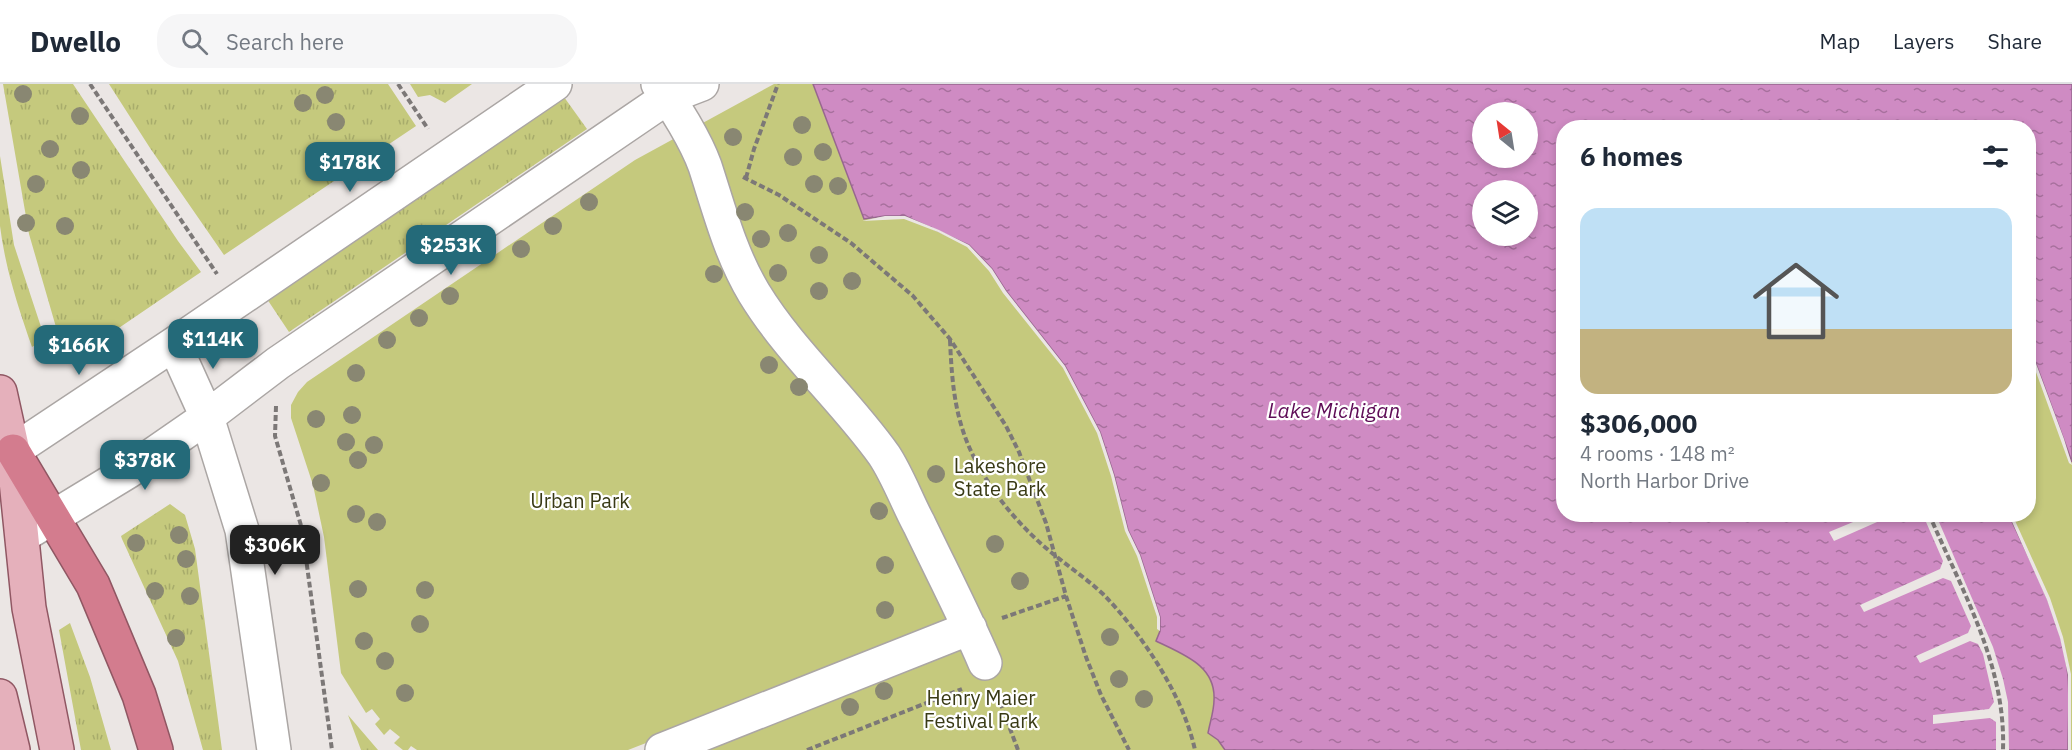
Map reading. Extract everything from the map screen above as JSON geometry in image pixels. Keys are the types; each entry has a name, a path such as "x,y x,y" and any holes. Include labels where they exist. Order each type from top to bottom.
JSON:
{"highway":[{"path":"6,456 53,517 93,585 139,695 156,750"}],"main road":[{"path":"0,392 10,543 29,608 57,750"},
{"path":"0,696 13,750"}],"street":[{"path":"6,456 555,84"},
{"path":"10,543 129,471 207,417 278,363 663,90 702,84"},
{"path":"663,90 704,164 721,221 753,292 775,324 886,458 970,628 988,670"},
{"path":"174,344 207,417 242,530 274,750"},
{"path":"662,750 715,741 970,628"}],"path":[{"path":"90,84 220,278"},
{"path":"398,84 428,129"},
{"path":"746,178 778,84"},
{"path":"704,164 746,178 779,195 851,243 913,296 950,339 1006,426 1019,452 1046,523 1086,657 1101,695 1129,750"},
{"path":"950,339 952,387 957,413 977,464 994,491 1014,516 1055,555 1102,594 1147,648 1184,715 1195,750"},
{"path":"275,436 302,529 332,750"},
{"path":"1932,522 1989,652 2002,707 2003,750"},
{"path":"970,628 1066,596"},
{"path":"807,750 988,670 1018,750"}],"green space":[{"path":"3,84 73,84 201,272 85,351 72,336 58,334 29,234"},
{"path":"109,84 388,84 416,126 224,255"},
{"path":"410,84 472,84 445,103 430,95 418,97"},
{"name":"Urban Park","path":"774,84 813,84 864,219 905,216 969,245 1065,366 1100,432 1160,617 1160,631 1156,641 1195,662 1209,678 1214,700 1208,733 1218,740 1225,750 652,750 669,734 628,750 417,750 411,746 408,750 403,750 394,743 400,737 390,729 384,735 375,724 380,719 372,709 366,713 341,673 324,537 313,485 291,418 291,405 298,392 307,382 635,160"},
{"path":"564,97 587,129 289,332 267,299"},
{"path":"0,156 14,245 45,339 32,347 13,287 2,241"},
{"path":"2036,364 2072,462 2072,750 2068,750 2069,703 2065,655 2045,593 2012,522 2036,522"},
{"path":"170,504 185,515 195,549 222,750 203,750 178,661 121,536"},
{"path":"70,623 90,677 111,750 81,750 59,630"},
{"path":"348,715 378,750 361,750"}],"water":[{"name":"Lake Michigan","path":"813,84 2072,84 2072,462 2036,364 2036,120 1556,120 1556,522 2012,522 2045,593 2065,655 2069,703 2068,750 1225,750 1218,740 1208,733 1214,700 1209,678 1196,662 1156,641 1160,631 1160,617 1140,555 1128,530 1100,432 1065,366 1006,291 992,269 969,245 905,216 864,219"}],"pier":[{"path":"885,216 905,216 969,245 992,269 1006,291 1065,366 1100,432 1128,530 1140,555 1160,617 1160,631 1157,629 1157,617 1137,556 1125,531 1097,433 1063,368 1003,293 989,271 967,247 938,232 904,219 862,221"},
{"path":"2036,364 2072,465 2069,463 2036,372"},
{"path":"1853,522 1877,522 1834,541 1829,532"},
{"path":"1926,522 1939,522 1993,647 2008,702 2009,750 1996,750 1996,722 1990,718 1933,724 1933,715 1989,709 1994,702 1983,654 1978,644 1970,641 1920,663 1916,656 1968,633 1971,626 1951,581 1943,578 1864,612 1860,605 1940,569 1943,561"},
{"path":"2012,522 2016,522 2050,598 2063,637 2071,674 2071,750 2068,750 2068,675 2060,638 2047,600"}],"park label":[{"name":"Lakeshore State Park","path":"1000,476"},
{"name":"Henry Maier Festival Park","path":"981,708"}]}
